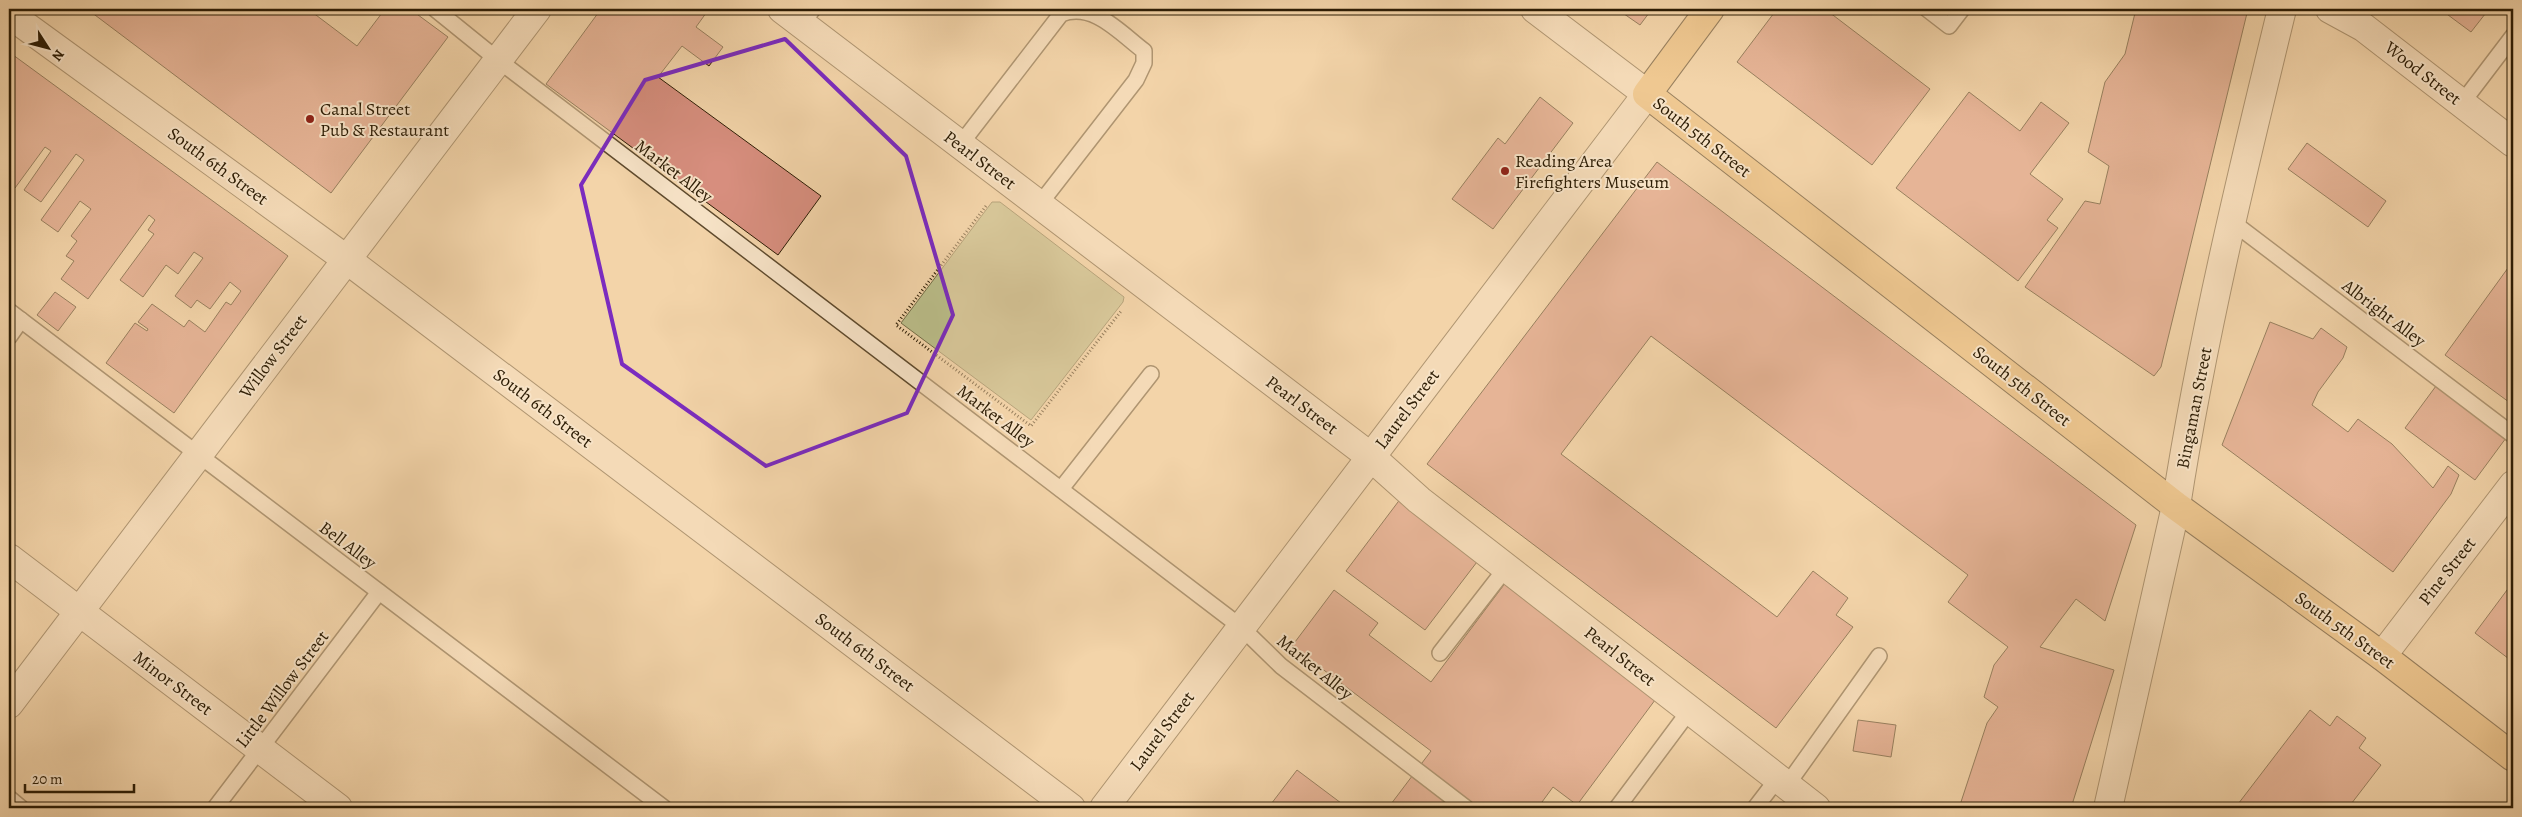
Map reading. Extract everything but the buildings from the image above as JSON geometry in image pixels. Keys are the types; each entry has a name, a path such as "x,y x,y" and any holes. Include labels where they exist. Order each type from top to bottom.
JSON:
{"main road":[{"name":"Laurel Street","path":"1647,94 1710,9"},
{"name":"South 5th Street","path":"1647,94 2176,506 2382,656 2513,757"}],"street":[{"name":"Willow Street","path":"9,704 537,9"},
{"name":"South 5th Street","path":"1534,9 1647,94"},
{"name":"Bingaman Street","path":"2108,808 2176,506 2188,428 2231,221 2282,9"},
{"name":"Wood Street","path":"2330,9 2363,27 2513,143"},
{"name":"South 6th Street","path":"9,14 346,259 1071,808"},
{"name":"Pearl Street","path":"799,14 960,145 1371,457 1419,500 1816,808"},
{"name":"Laurel Street","path":"1104,808 1647,94"},
{"name":"Pine Street","path":"2382,656 2513,485"},
{"name":"Minor Street","path":"9,558 338,808"}],"lane":[{"name":"Market Alley","path":"435,9 498,60 1242,627 1280,666 1466,808"},
{"path":"1927,9 1949,26 1962,9"},
{"path":"960,145 1061,14 1071,10 1094,13 1144,51 1144,63 1136,80 1039,205"},
{"path":"2462,103 2513,36"},
{"name":"Albright Alley","path":"2231,221 2513,435"},
{"name":"Bell Alley","path":"9,311 664,808"},
{"path":"9,337 21,320"},
{"path":"1061,489 1151,374"},
{"path":"1440,653 1506,568"},
{"name":"Little Willow Street","path":"215,808 261,750 379,592"},
{"path":"1755,808 1782,782 1878,656"},
{"path":"1617,808 1690,710"},
{"path":"9,798 22,808"}],"path":[{"path":"1006,179 896,325 1031,426 1143,284"}],"highlighted area":[{"path":"785,39 906,156 953,315 907,413 766,466 622,364 581,185 645,80"}],"green space":[{"path":"992,202 1000,202 1124,297 1123,302 1031,420 901,323"}],"place":[{"name":"Canal Street Pub & Restaurant","path":"310,119"},
{"name":"Reading Area Firefighters Museum","path":"1505,171"}]}
